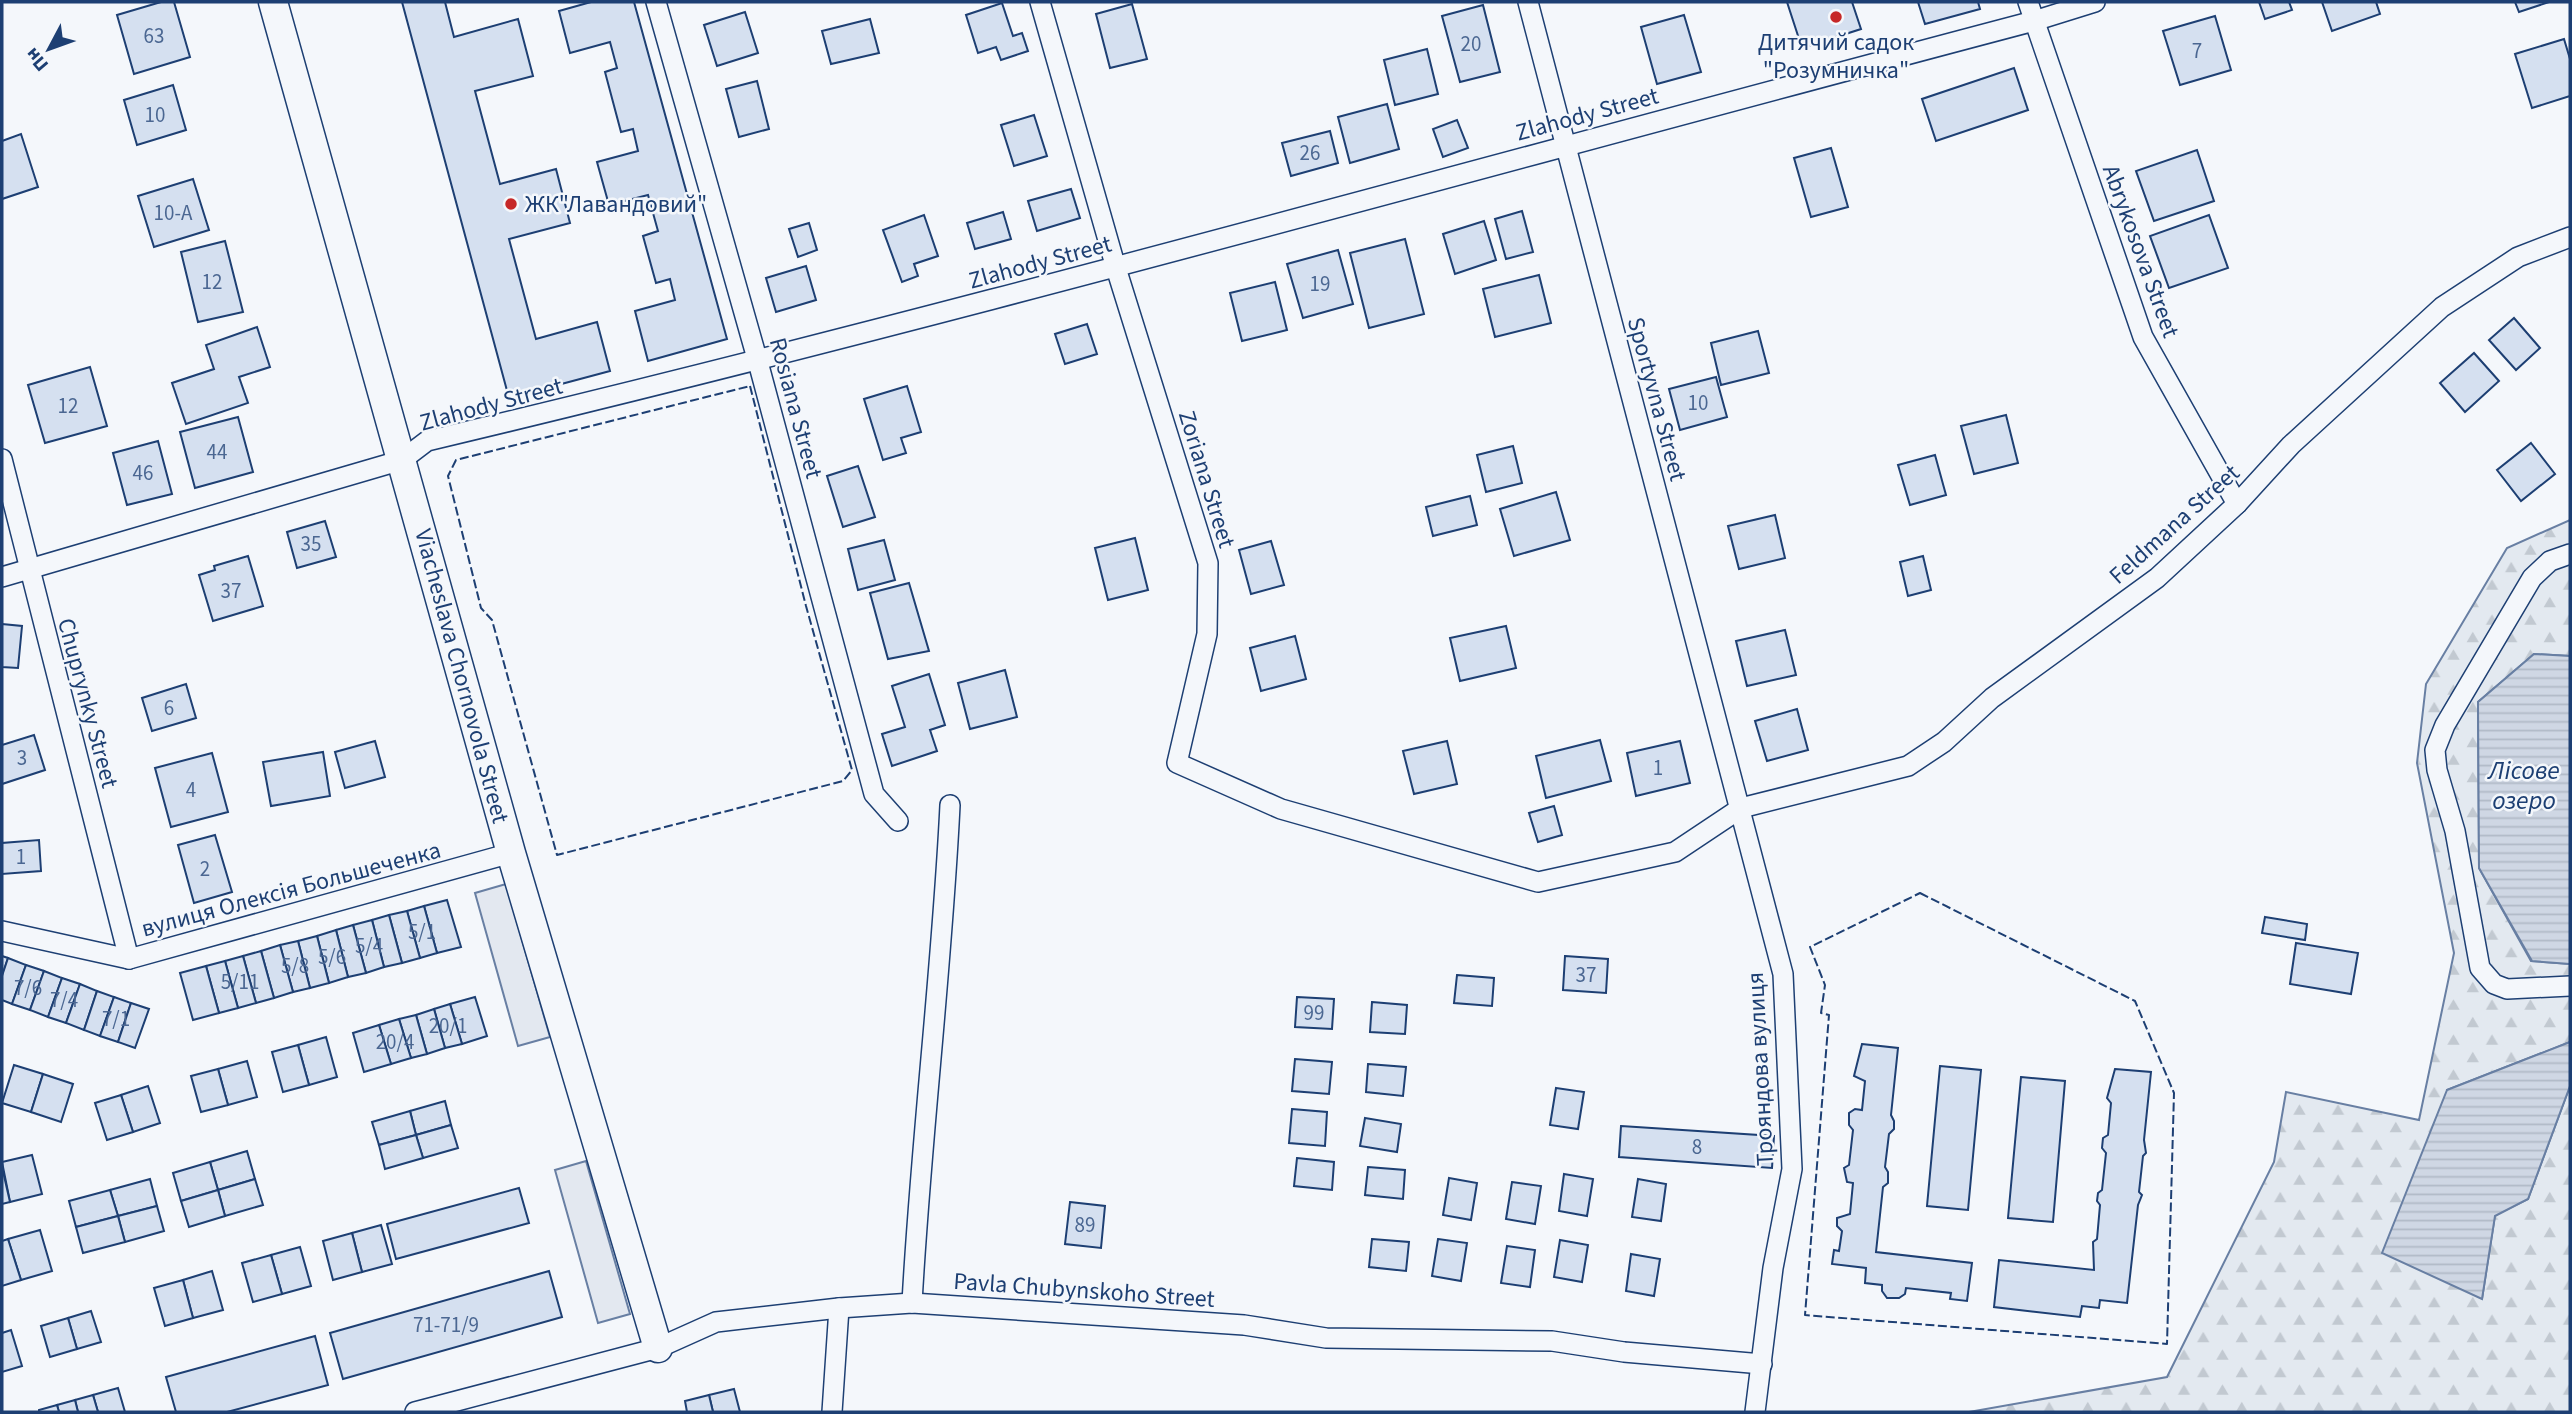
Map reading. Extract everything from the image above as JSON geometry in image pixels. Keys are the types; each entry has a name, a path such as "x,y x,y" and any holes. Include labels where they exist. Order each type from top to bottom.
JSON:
{"street":[{"name":"Viacheslava Chornovola Street","path":"273,2 511,853 658,1348"},
{"name":"Rosiana Street","path":"656,2 758,362 874,794 898,821"},
{"name":"Zoriana Street","path":"1040,2 1116,268 1208,563 1207,634 1177,763 1281,809 1538,882 1675,852 1741,808"},
{"name":"Sportyvna Street","path":"1528,2 1741,808"},
{"name":"Abrykosova Street","path":"2028,2 2143,337 2237,504"},
{"name":"Zlahody Street","path":"2,577 402,460 427,441 758,362 1116,268 1564,145 2034,21 2095,2"},
{"name":"Feldmana Street","path":"1741,808 1908,766 1944,742 1992,698 2157,578 2237,504 2291,445 2442,307 2518,257 2570,237"},
{"name":"Chuprynky Street","path":"2,460 129,959"},
{"path":"2570,554 2550,561 2532,578 2445,725 2435,750 2437,770 2455,831 2480,968 2494,984 2507,989 2570,986"},
{"path":"912,1303 919,1167 947,876 950,805"},
{"name":"Трояндова вулиця","path":"1741,808 1783,974 1792,1170 1773,1268 1755,1412"},
{"name":"вулиця Олексія Большеченка","path":"2,931 129,959 511,853"},
{"name":"Pavla Chubynskoho Street","path":"415,1412 658,1348 716,1322 912,1303 1244,1325 1326,1338 1552,1341 1624,1352 1762,1364"},
{"path":"832,1412 839,1308"}],"green space":[{"path":"2570,520 2570,656 2534,654 2478,702 2479,868 2531,961 2570,964 2570,1042 2447,1090 2482,1299 2495,1215 2528,1199 2570,1086 2570,1412 1969,1412 2167,1377 2274,1162 2286,1092 2419,1120 2454,953 2417,763 2426,684 2507,548"}],"shaded area":[{"path":"506,884 550,1037 518,1046 475,893"},
{"path":"586,1161 630,1314 598,1323 555,1170"}],"water":[{"name":"Лісове озеро","path":"2534,654 2570,656 2570,964 2532,961 2479,868 2478,702"},
{"path":"2570,1042 2570,1086 2528,1199 2495,1216 2482,1299 2382,1253 2447,1090"}],"building":[{"path":"161,2 174,2 190,57 134,74 117,15"},
{"name":"ЖК\"Лавандовий\"","path":"402,2 445,2 454,37 518,19 533,76 475,91 500,184 556,169 570,223 509,239 536,339 597,322 610,371 509,398"},
{"path":"591,2 634,2 727,339 648,361 635,311 675,300 670,279 656,283 643,236 658,231 648,195 609,205 597,162 638,151 633,129 621,132 605,72 617,68 610,42 570,53 559,11"},
{"path":"1787,2 1852,2 1861,29 1802,48"},
{"path":"1918,2 1978,2 1980,9 1925,24"},
{"path":"2259,2 2289,2 2292,10 2265,19"},
{"path":"2322,2 2376,2 2380,14 2332,31"},
{"path":"2515,2 2549,2 2519,12"},
{"path":"1002,3 1013,36 1022,33 1028,51 1001,60 996,47 978,53 966,15"},
{"path":"1132,4 1147,59 1110,68 1096,14"},
{"path":"1483,5 1500,72 1460,82 1442,16"},
{"path":"745,12 758,53 717,66 704,25"},
{"path":"1684,15 1701,72 1657,84 1641,27"},
{"path":"2215,16 2231,70 2180,85 2163,31"},
{"path":"870,19 879,53 831,64 822,31"},
{"path":"2564,39 2570,59 2570,96 2532,108 2515,54"},
{"path":"1427,49 1438,94 1395,105 1384,60"},
{"path":"2014,68 2028,110 1936,141 1922,99"},
{"path":"757,81 769,129 739,137 726,89"},
{"path":"173,85 186,130 137,145 124,100"},
{"path":"1387,104 1399,149 1350,163 1338,117"},
{"path":"1034,115 1047,156 1014,166 1001,125"},
{"path":"1457,120 1468,148 1443,157 1433,129"},
{"path":"1330,131 1338,163 1291,176 1282,143"},
{"path":"21,134 38,187 2,199 2,141"},
{"path":"1831,148 1848,207 1811,217 1794,158"},
{"path":"2197,150 2214,201 2154,221 2136,171"},
{"path":"193,179 209,230 154,247 138,196"},
{"path":"1071,189 1080,218 1037,231 1028,201"},
{"path":"1522,211 1533,252 1506,259 1495,219"},
{"path":"1003,212 1011,239 975,249 967,223"},
{"path":"924,215 938,256 914,264 918,276 902,282 883,230"},
{"path":"2209,215 2228,268 2169,288 2150,236"},
{"path":"1484,221 1496,260 1455,274 1443,234"},
{"path":"809,223 817,250 798,257 789,229"},
{"path":"1405,239 1424,314 1369,328 1350,253"},
{"path":"225,241 243,312 198,322 181,252"},
{"path":"1338,250 1353,304 1303,318 1287,264"},
{"path":"806,266 816,300 776,312 766,278"},
{"path":"1539,275 1551,323 1495,337 1483,289"},
{"path":"1275,282 1287,330 1242,341 1230,293"},
{"path":"2514,318 2540,348 2516,370 2489,340"},
{"path":"1087,324 1097,354 1065,364 1055,334"},
{"path":"257,327 270,367 239,377 248,403 186,424 172,383 214,369 206,345"},
{"path":"1758,331 1769,373 1721,385 1711,343"},
{"path":"2474,353 2499,381 2465,412 2440,383"},
{"path":"90,367 107,426 45,443 28,385"},
{"path":"1716,377 1727,417 1680,430 1669,389"},
{"path":"907,386 921,432 901,438 906,453 883,460 864,399"},
{"path":"2006,415 2018,463 1974,474 1961,426"},
{"path":"238,417 253,472 195,488 180,432"},
{"path":"158,441 172,494 127,505 113,453"},
{"path":"2531,443 2555,474 2521,501 2497,470"},
{"path":"1513,446 1522,483 1486,492 1477,455"},
{"path":"1935,455 1946,495 1910,505 1898,465"},
{"path":"858,466 875,517 843,527 827,476"},
{"path":"1556,492 1570,540 1514,556 1500,509"},
{"path":"1470,496 1477,525 1433,536 1426,507"},
{"path":"1775,515 1785,558 1739,569 1728,526"},
{"path":"325,521 336,557 297,568 287,532"},
{"path":"1135,538 1148,590 1108,600 1095,548"},
{"path":"884,540 895,580 858,590 848,549"},
{"path":"1271,541 1284,585 1251,594 1239,550"},
{"path":"248,556 263,606 213,621 199,575 215,570 214,566"},
{"path":"1923,556 1931,590 1908,596 1900,562"},
{"path":"909,583 929,651 888,659 870,593"},
{"path":"2,624 22,626 18,668 2,667"},
{"path":"1506,626 1516,668 1460,681 1450,638"},
{"path":"1785,630 1796,675 1747,686 1736,641"},
{"path":"1295,636 1306,679 1261,691 1250,648"},
{"path":"1005,670 1017,717 970,729 958,683"},
{"path":"929,674 945,725 930,730 937,751 892,766 882,734 905,727 892,686"},
{"path":"186,684 196,718 152,731 142,698"},
{"path":"1797,709 1808,750 1767,761 1755,721"},
{"path":"34,735 45,770 2,784 2,745"},
{"path":"1600,740 1611,781 1546,798 1536,756"},
{"path":"375,741 385,777 345,788 335,752"},
{"path":"1447,741 1457,784 1414,794 1403,751"},
{"path":"1680,741 1690,783 1636,796 1627,753"},
{"path":"323,752 330,796 271,806 263,762"},
{"path":"212,753 228,812 171,827 155,768"},
{"path":"1554,806 1562,835 1538,842 1529,813"},
{"path":"215,835 232,892 194,903 178,845"},
{"path":"39,840 41,871 2,874 2,843"},
{"path":"447,900 461,947 437,953 424,906"},
{"path":"424,906 437,953 420,958 407,911"},
{"path":"407,911 420,958 402,963 389,915"},
{"path":"389,915 402,963 384,967 372,920"},
{"path":"2265,917 2307,924 2305,940 2262,933"},
{"path":"372,920 384,967 366,973 353,925"},
{"path":"353,925 366,973 348,977 336,930"},
{"path":"336,930 348,977 329,983 317,936"},
{"path":"317,936 329,983 310,988 298,941"},
{"path":"298,941 310,988 293,992 280,945"},
{"path":"2296,943 2358,953 2351,994 2290,984"},
{"path":"280,945 293,992 274,998 261,951"},
{"path":"261,951 274,998 256,1003 243,956"},
{"path":"2,956 8,958 2,976"},
{"path":"243,956 256,1003 238,1008 225,961"},
{"path":"1565,956 1608,959 1606,993 1563,990"},
{"path":"8,958 26,965 12,1004 2,1000 2,976"},
{"path":"225,961 238,1008 219,1013 206,966"},
{"path":"26,965 44,971 30,1010 12,1004"},
{"path":"206,966 219,1013 193,1020 180,973"},
{"path":"44,971 62,978 48,1017 30,1010"},
{"path":"1457,975 1494,978 1492,1006 1454,1003"},
{"path":"62,978 80,984 66,1023 48,1017"},
{"path":"80,984 97,991 84,1030 66,1023"},
{"path":"97,991 114,997 100,1036 84,1030"},
{"path":"114,997 131,1003 118,1042 100,1036"},
{"path":"475,997 487,1036 462,1044 450,1004"},
{"path":"1297,997 1334,999 1332,1029 1295,1027"},
{"path":"1372,1002 1407,1005 1405,1034 1370,1032"},
{"path":"131,1003 149,1009 135,1048 118,1042"},
{"path":"450,1004 462,1044 445,1048 434,1009"},
{"path":"434,1009 445,1048 427,1054 416,1015"},
{"path":"416,1015 427,1054 411,1058 399,1019"},
{"path":"399,1019 411,1058 391,1064 379,1025"},
{"path":"379,1025 391,1064 364,1072 353,1033"},
{"path":"326,1037 337,1077 309,1085 298,1045"},
{"path":"1862,1044 1898,1048 1891,1115 1894,1129 1889,1134 1885,1167 1888,1183 1883,1187 1876,1252 1972,1263 1967,1301 1950,1299 1951,1293 1906,1288 1905,1294 1899,1298 1887,1298 1882,1291 1882,1285 1865,1283 1866,1268 1832,1264 1834,1250 1839,1251 1842,1231 1837,1226 1837,1218 1850,1214 1853,1183 1847,1182 1844,1168 1849,1165 1853,1130 1849,1125 1849,1113 1855,1109 1862,1110 1865,1081 1854,1076"},
{"path":"298,1045 309,1085 283,1092 272,1052"},
{"path":"1295,1059 1332,1062 1329,1094 1292,1091"},
{"path":"247,1061 257,1097 228,1105 218,1069"},
{"path":"1368,1064 1406,1067 1403,1096 1366,1092"},
{"path":"14,1065 43,1074 31,1112 2,1103"},
{"path":"1940,1066 1981,1070 1968,1210 1927,1206"},
{"path":"218,1069 228,1105 201,1112 191,1076"},
{"path":"2115,1069 2151,1072 2144,1140 2146,1153 2143,1156 2139,1192 2142,1195 2138,1205 2127,1303 2100,1300 2099,1308 2082,1306 2080,1317 1994,1307 1999,1260 2094,1270 2093,1242 2097,1239 2100,1205 2097,1201 2098,1193 2102,1190 2106,1153 2102,1148 2103,1138 2108,1135 2111,1103 2107,1098"},
{"path":"43,1074 73,1084 61,1122 31,1112"},
{"path":"2021,1077 2065,1081 2053,1222 2008,1218"},
{"path":"148,1086 160,1123 133,1132 121,1095"},
{"path":"1556,1088 1584,1092 1578,1129 1550,1125"},
{"path":"121,1095 133,1132 107,1140 95,1103"},
{"path":"445,1101 451,1125 416,1135 410,1111"},
{"path":"1292,1109 1327,1112 1325,1146 1289,1143"},
{"path":"410,1111 416,1135 379,1145 372,1122"},
{"path":"1365,1118 1401,1124 1397,1152 1360,1146"},
{"path":"451,1125 458,1148 423,1158 416,1135"},
{"path":"1621,1126 1774,1136 1772,1168 1619,1157"},
{"path":"416,1135 423,1158 385,1169 379,1145"},
{"path":"247,1151 255,1179 218,1190 210,1162"},
{"path":"32,1155 42,1194 10,1202 2,1162"},
{"path":"1297,1158 1334,1162 1332,1190 1294,1186"},
{"path":"210,1162 218,1190 181,1201 173,1173"},
{"path":"2,1167 10,1202 2,1204"},
{"path":"1368,1167 1405,1170 1403,1199 1365,1195"},
{"path":"1564,1174 1593,1179 1587,1216 1559,1211"},
{"path":"1449,1178 1477,1183 1471,1220 1443,1215"},
{"path":"150,1179 157,1206 118,1216 110,1190"},
{"path":"255,1179 263,1205 225,1216 218,1190"},
{"path":"1638,1179 1666,1184 1661,1221 1632,1217"},
{"path":"1512,1182 1541,1186 1535,1224 1506,1219"},
{"path":"519,1188 529,1223 396,1259 387,1224"},
{"path":"110,1190 118,1216 76,1227 69,1201"},
{"path":"218,1190 225,1216 189,1227 181,1201"},
{"path":"1070,1202 1105,1206 1101,1248 1065,1244"},
{"path":"157,1206 164,1231 125,1242 118,1216"},
{"path":"118,1216 125,1242 83,1253 76,1227"},
{"path":"381,1225 392,1264 362,1272 352,1233"},
{"path":"40,1230 52,1271 21,1280 8,1239"},
{"path":"352,1233 362,1272 333,1280 323,1241"},
{"path":"8,1239 21,1280 2,1286 2,1241"},
{"path":"1372,1239 1409,1242 1406,1271 1369,1267"},
{"path":"1438,1239 1467,1243 1461,1281 1432,1276"},
{"path":"1560,1240 1588,1245 1582,1282 1554,1277"},
{"path":"1507,1246 1535,1250 1530,1287 1501,1283"},
{"path":"300,1247 311,1286 282,1294 271,1255"},
{"path":"1631,1254 1660,1259 1654,1296 1626,1291"},
{"path":"271,1255 282,1294 253,1302 242,1263"},
{"path":"212,1271 223,1310 193,1318 183,1280"},
{"path":"549,1271 562,1317 343,1379 330,1333"},
{"path":"183,1280 193,1318 165,1326 154,1288"},
{"path":"91,1311 101,1342 77,1349 68,1318"},
{"path":"68,1318 77,1349 50,1357 41,1326"},
{"path":"11,1330 22,1366 2,1372 2,1333"},
{"path":"315,1336 328,1385 227,1412 176,1412 166,1377"},
{"path":"118,1388 125,1412 98,1412 93,1395"},
{"path":"734,1389 740,1412 713,1412 709,1395"},
{"path":"93,1395 98,1412 78,1412 75,1400"},
{"path":"709,1395 713,1412 687,1412 685,1401"},
{"path":"75,1400 78,1412 59,1412 57,1405"},
{"path":"57,1405 59,1412 39,1412 39,1410"}],"fence":[{"path":"750,386 806,606 852,770 843,781 557,855 492,620 481,608 448,476 456,460 750,386"},
{"path":"1920,893 2135,1001 2174,1093 2167,1344 1805,1315 1829,1015 1821,1013 1825,985 1810,947 1920,893"}],"place":[{"name":"Дитячий садок \"Розумничка\"","path":"1836,17"},
{"name":"ЖК\"Лавандовий\"","path":"511,204"}]}
